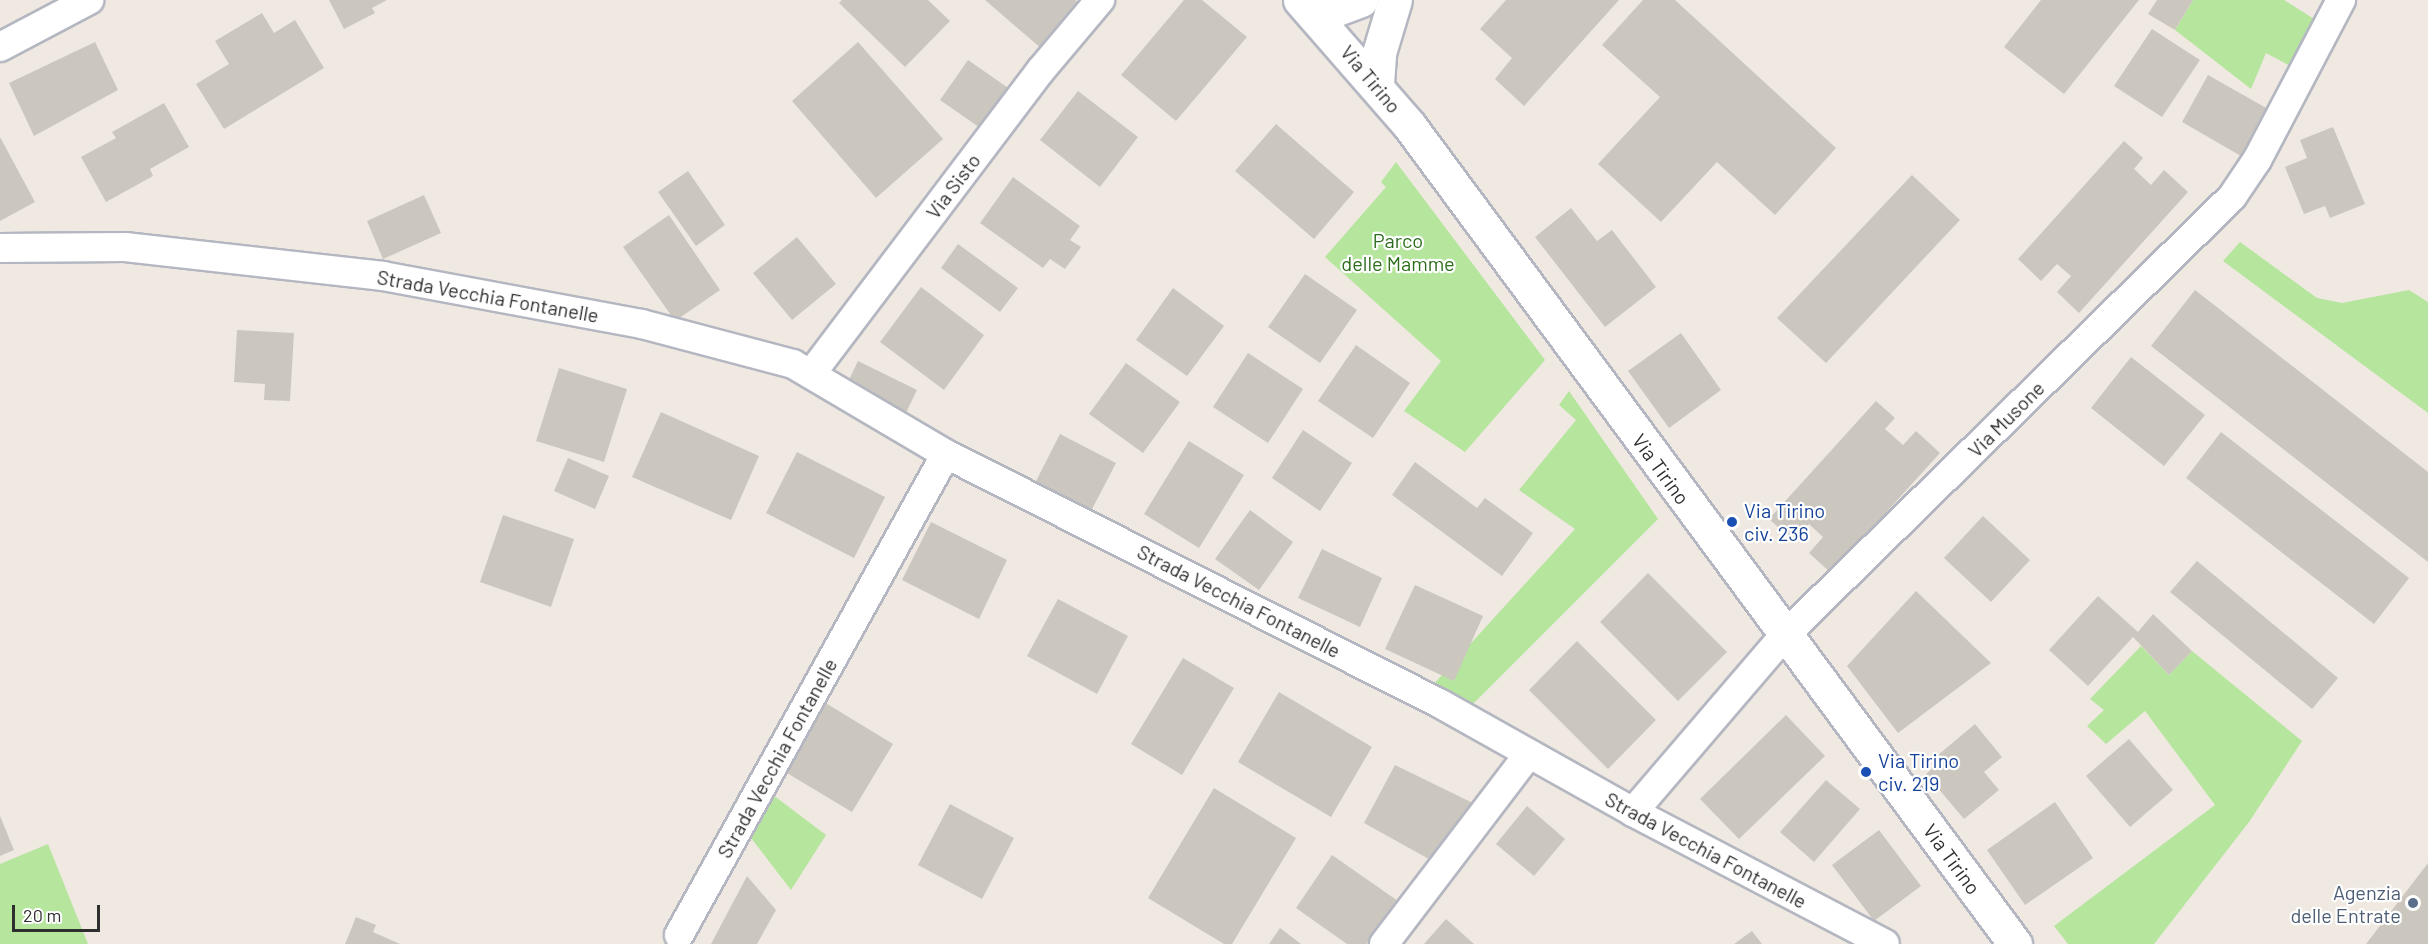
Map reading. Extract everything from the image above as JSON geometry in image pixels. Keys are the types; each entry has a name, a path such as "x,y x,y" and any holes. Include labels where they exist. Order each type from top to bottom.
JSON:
{"street":[{"path":"0,47 89,0"},
{"name":"Via Sisto","path":"811,374 1041,70 1100,0"},
{"path":"1315,6 1361,0"},
{"path":"1377,84 1378,53 1395,0"},
{"name":"Via Musone","path":"1633,812 1784,636 2232,197 2257,160 2341,0"},
{"name":"Via Tirino","path":"1315,6 1377,84 1784,636 2015,944"},
{"name":"Strada Vecchia Fontanelle","path":"0,248 125,247 383,276 642,324 793,364 946,454 1439,703 1633,812 1885,944"},
{"name":"Strada Vecchia Fontanelle","path":"679,935 946,454"},
{"path":"1384,944 1529,754"}],"green space":[{"path":"2193,0 2284,0 2322,24 2298,70 2266,53 2251,89 2175,30"},
{"name":"Parco delle Mamme","path":"1396,162 1545,360 1465,452 1404,411 1441,361 1325,257 1386,187 1381,182"},
{"path":"2240,242 2317,298 2342,303 2409,290 2428,302 2428,413 2223,261"},
{"path":"1569,391 1658,519 1471,706 1432,686 1575,529 1519,490 1576,420 1559,405"},
{"path":"2141,646 2169,675 2192,651 2302,741 2249,822 2154,944 2068,944 2054,926 2215,805 2145,711 2106,744 2087,726 2104,710 2090,699"},
{"path":"769,792 826,835 791,890 748,834"},
{"path":"48,844 88,944 0,944 0,864"}],"building":[{"path":"329,0 387,0 372,8 375,13 344,29"},
{"path":"842,0 928,0 950,21 905,67 839,3"},
{"path":"985,0 1075,0 1081,5 1043,50"},
{"path":"1184,0 1202,0 1247,37 1176,121 1121,75"},
{"path":"1506,0 1619,0 1524,106 1495,79 1512,58 1480,29"},
{"path":"1643,0 1675,0 1836,148 1775,215 1717,162 1661,222 1598,164 1660,97 1602,45"},
{"path":"2041,0 2139,0 2064,94 2004,47"},
{"path":"2157,0 2193,0 2175,30 2148,14"},
{"path":"262,13 274,33 295,20 324,68 224,129 196,84 229,64 215,41"},
{"path":"2152,29 2200,60 2162,117 2114,86"},
{"path":"95,42 118,90 34,136 9,83"},
{"path":"858,42 943,139 876,198 792,101"},
{"path":"968,60 1014,92 986,132 940,100"},
{"path":"2208,75 2268,109 2241,156 2182,122"},
{"path":"1078,91 1138,137 1100,187 1040,140"},
{"path":"164,103 189,147 150,169 153,176 106,202 81,157 116,138 112,132"},
{"path":"1276,124 1354,192 1314,239 1235,171"},
{"path":"2333,127 2365,204 2330,218 2325,206 2304,214 2285,167 2307,158 2300,140"},
{"path":"0,137 35,202 0,221"},
{"path":"2124,141 2143,158 2134,169 2151,185 2164,170 2188,192 2079,313 2057,292 2071,276 2057,264 2041,281 2018,259"},
{"path":"688,171 725,225 696,246 658,192"},
{"path":"1912,175 1960,220 1826,363 1777,318"},
{"path":"1013,177 1080,226 1070,240 1081,247 1065,269 1050,259 1043,268 980,223"},
{"path":"424,195 441,233 383,259 367,221"},
{"path":"1571,208 1597,241 1612,230 1656,287 1605,327 1535,237"},
{"path":"669,215 720,290 675,321 623,247"},
{"path":"797,237 836,284 792,320 753,273"},
{"path":"958,244 1018,288 1000,312 941,268"},
{"path":"1305,274 1357,310 1320,363 1268,327"},
{"path":"921,287 984,335 944,390 880,342"},
{"path":"1173,288 1224,326 1187,376 1136,340"},
{"path":"2195,290 2428,472 2428,562 2151,346"},
{"path":"237,330 294,333 290,401 264,400 265,384 234,382"},
{"path":"1681,333 1721,390 1669,428 1628,371"},
{"path":"1356,345 1410,383 1373,438 1318,401"},
{"path":"1248,353 1303,389 1268,443 1213,407"},
{"path":"2131,357 2205,415 2164,466 2091,408"},
{"path":"858,361 917,390 903,419 844,390"},
{"path":"1126,363 1180,402 1143,453 1089,414"},
{"path":"559,368 627,389 604,462 536,441"},
{"path":"1876,401 1895,418 1885,429 1903,445 1916,431 1940,453 1831,573 1809,553 1823,537 1809,524 1793,541 1769,519"},
{"path":"661,412 759,456 731,520 632,477"},
{"path":"1303,430 1352,463 1320,511 1272,478"},
{"path":"2221,432 2409,578 2374,624 2186,478"},
{"path":"1060,434 1116,463 1088,517 1032,489"},
{"path":"1189,441 1244,475 1199,548 1144,514"},
{"path":"797,452 885,497 854,558 766,513"},
{"path":"568,458 609,476 595,509 554,491"},
{"path":"1415,462 1477,508 1485,498 1533,533 1502,576 1392,495"},
{"path":"1250,510 1293,542 1259,590 1215,559"},
{"path":"503,515 574,539 551,607 480,582"},
{"path":"1983,516 2030,560 1991,602 1944,558"},
{"path":"931,522 1007,560 979,619 902,580"},
{"path":"1322,549 1382,578 1360,627 1298,598"},
{"path":"2197,561 2338,678 2312,709 2170,592"},
{"path":"1648,573 1727,652 1678,701 1600,622"},
{"path":"1415,585 1483,616 1454,681 1385,649"},
{"path":"1916,591 1991,663 1898,733 1847,666"},
{"path":"2098,596 2138,632 2153,614 2192,651 2169,675 2133,637 2088,686 2049,650"},
{"path":"1058,599 1128,636 1097,694 1027,656"},
{"path":"1577,641 1656,720 1608,769 1529,690"},
{"path":"1183,658 1234,688 1182,775 1131,744"},
{"path":"1279,692 1372,747 1331,817 1238,762"},
{"path":"824,702 893,744 852,812 782,770"},
{"path":"1786,715 1825,756 1739,839 1700,799"},
{"path":"1975,724 2002,757 1984,772 1999,790 1964,819 1926,774 1945,757 1938,755"},
{"path":"2129,739 2173,790 2130,827 2086,776"},
{"path":"1395,765 1481,807 1436,863 1364,823"},
{"path":"1826,780 1860,809 1814,862 1780,832"},
{"path":"1214,788 1296,838 1232,944 1224,944 1148,898"},
{"path":"2055,802 2093,858 2025,905 1987,850"},
{"path":"950,804 1014,838 982,899 918,865"},
{"path":"1527,806 1565,839 1534,876 1496,844"},
{"path":"0,816 14,850 0,856"},
{"path":"1879,830 1921,886 1874,921 1832,865"},
{"path":"1332,855 1398,901 1367,944 1347,944 1296,908"},
{"name":"Agenzia delle Entrate","path":"2428,863 2428,944 2366,944"},
{"path":"747,876 776,910 757,944 711,944"},
{"path":"356,917 376,925 373,932 400,944 345,944"},
{"path":"1446,919 1474,944 1424,944"},
{"path":"1280,928 1301,944 1269,944"},
{"path":"1752,931 1762,944 1734,944"}],"place":[{"name":"Via Tirino civ. 236","path":"1732,522"},
{"name":"Via Tirino civ. 219","path":"1866,772"},
{"name":"Agenzia delle Entrate","path":"2413,903"}]}
